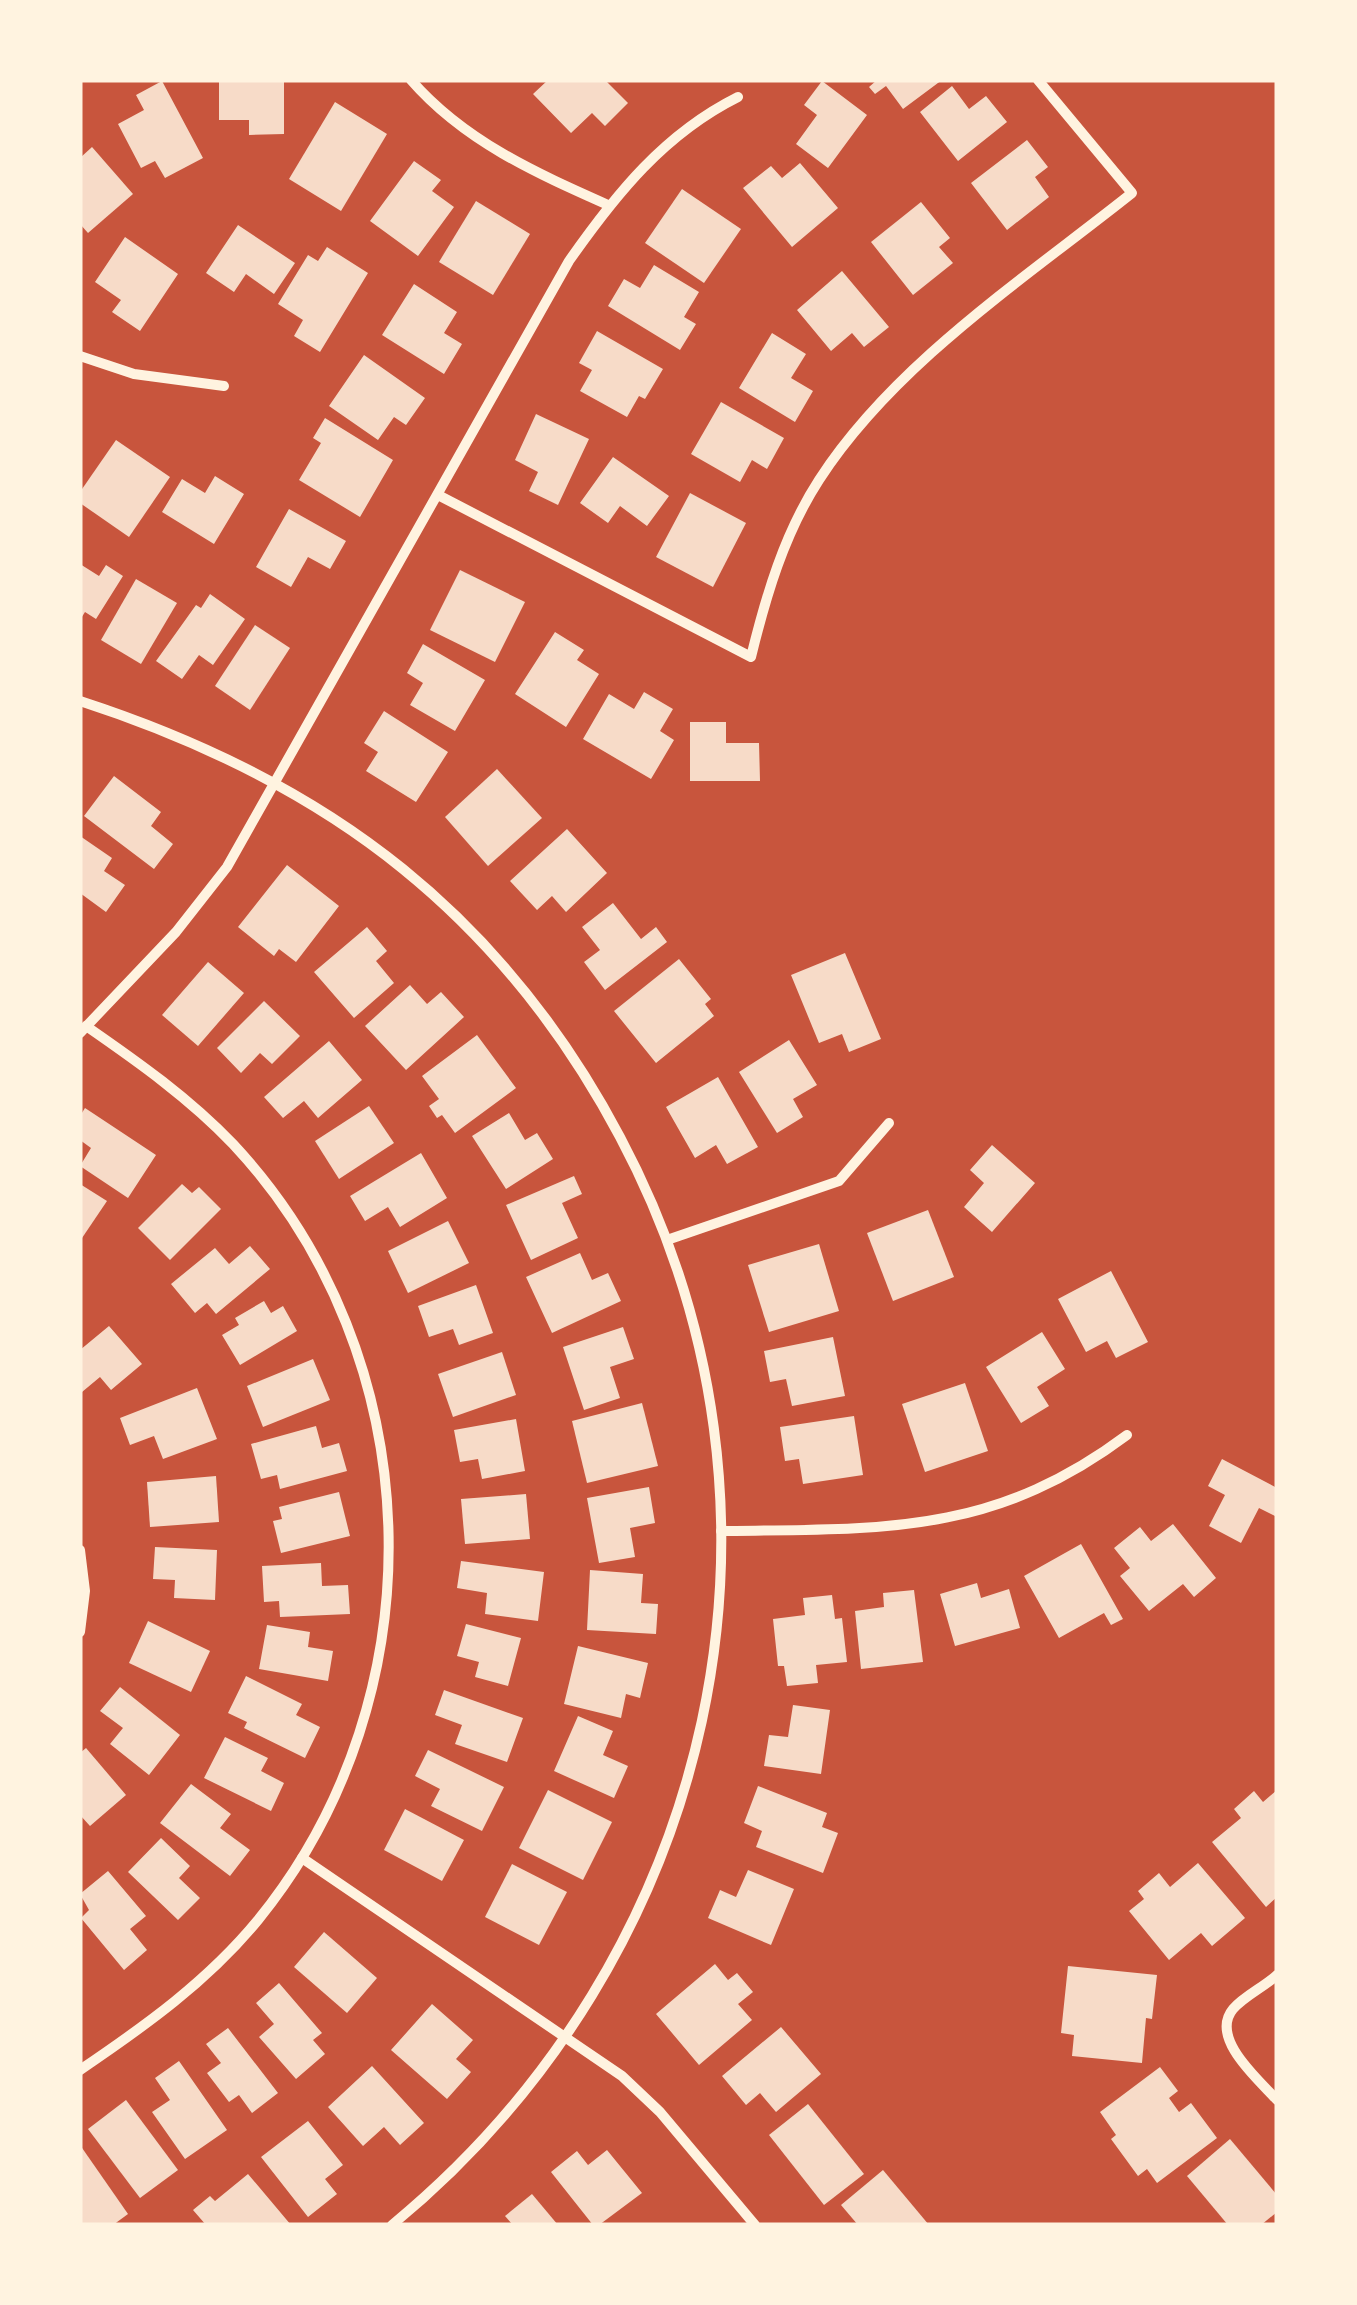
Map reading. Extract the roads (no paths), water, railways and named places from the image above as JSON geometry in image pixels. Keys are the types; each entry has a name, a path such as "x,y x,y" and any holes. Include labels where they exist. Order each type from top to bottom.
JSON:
{"street":[{"path":"411,80 470,134 526,168 608,206"},
{"path":"438,495 751,658 766,596 788,538 817,484 847,440 888,393 927,357 1132,193 1038,80"},
{"path":"80,2070 180,2000 259,1918 302,1858 336,1797 371,1700 384,1640 390,1578 390,1516 384,1455 368,1384 327,1278 266,1183 233,1144 188,1101 83,1029 200,904 227,867 570,261 608,206 672,139 706,113 738,97"},
{"path":"80,356 134,374 224,386"},
{"path":"80,701 212,749 344,824 405,870 461,921 513,977 560,1037 601,1101 636,1168 686,1296 707,1384 721,1530 714,1650 693,1762 670,1835 642,1905 600,1986 567,2038 491,2133 392,2225"},
{"path":"667,1240 839,1181 889,1123"},
{"path":"721,1530 886,1528 963,1516 1051,1483 1127,1435"},
{"path":"80,1550 85,1591 80,1632"},
{"path":"302,1858 622,2076 660,2112 754,2225"},
{"path":"1277,1976 1235,2006 1227,2019 1227,2034 1236,2053 1277,2100"}]}
